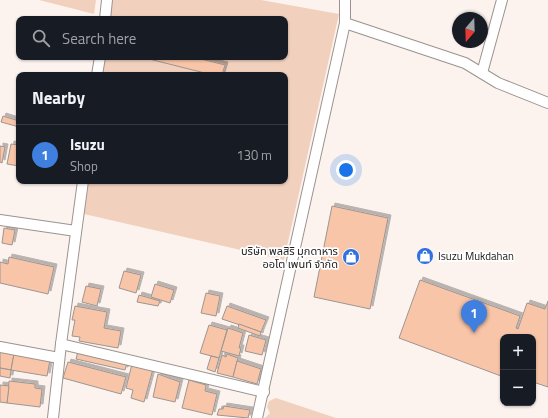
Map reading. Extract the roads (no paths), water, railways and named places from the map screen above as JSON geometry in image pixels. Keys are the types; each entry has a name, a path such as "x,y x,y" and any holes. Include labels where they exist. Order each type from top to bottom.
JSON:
{"street":[{"path":"105,16 107,0"},
{"path":"257,418 345,23 345,0"},
{"path":"482,73 502,0"},
{"path":"345,23 465,63 498,83 548,103"},
{"path":"98,72 100,60"},
{"path":"53,418 59,358 82,184"},
{"path":"0,220 76,231"},
{"path":"61,344 264,392"},
{"path":"0,347 59,358"}],"place":[{"name":"Isuzu Mukdahan","path":"425,256"},
{"name":"บริษัท พลสิริ มุกดาหาร ออโต เพนท์ จำกัด","path":"351,257"},
{"name":"Isuzu","path":"474,333"}]}
